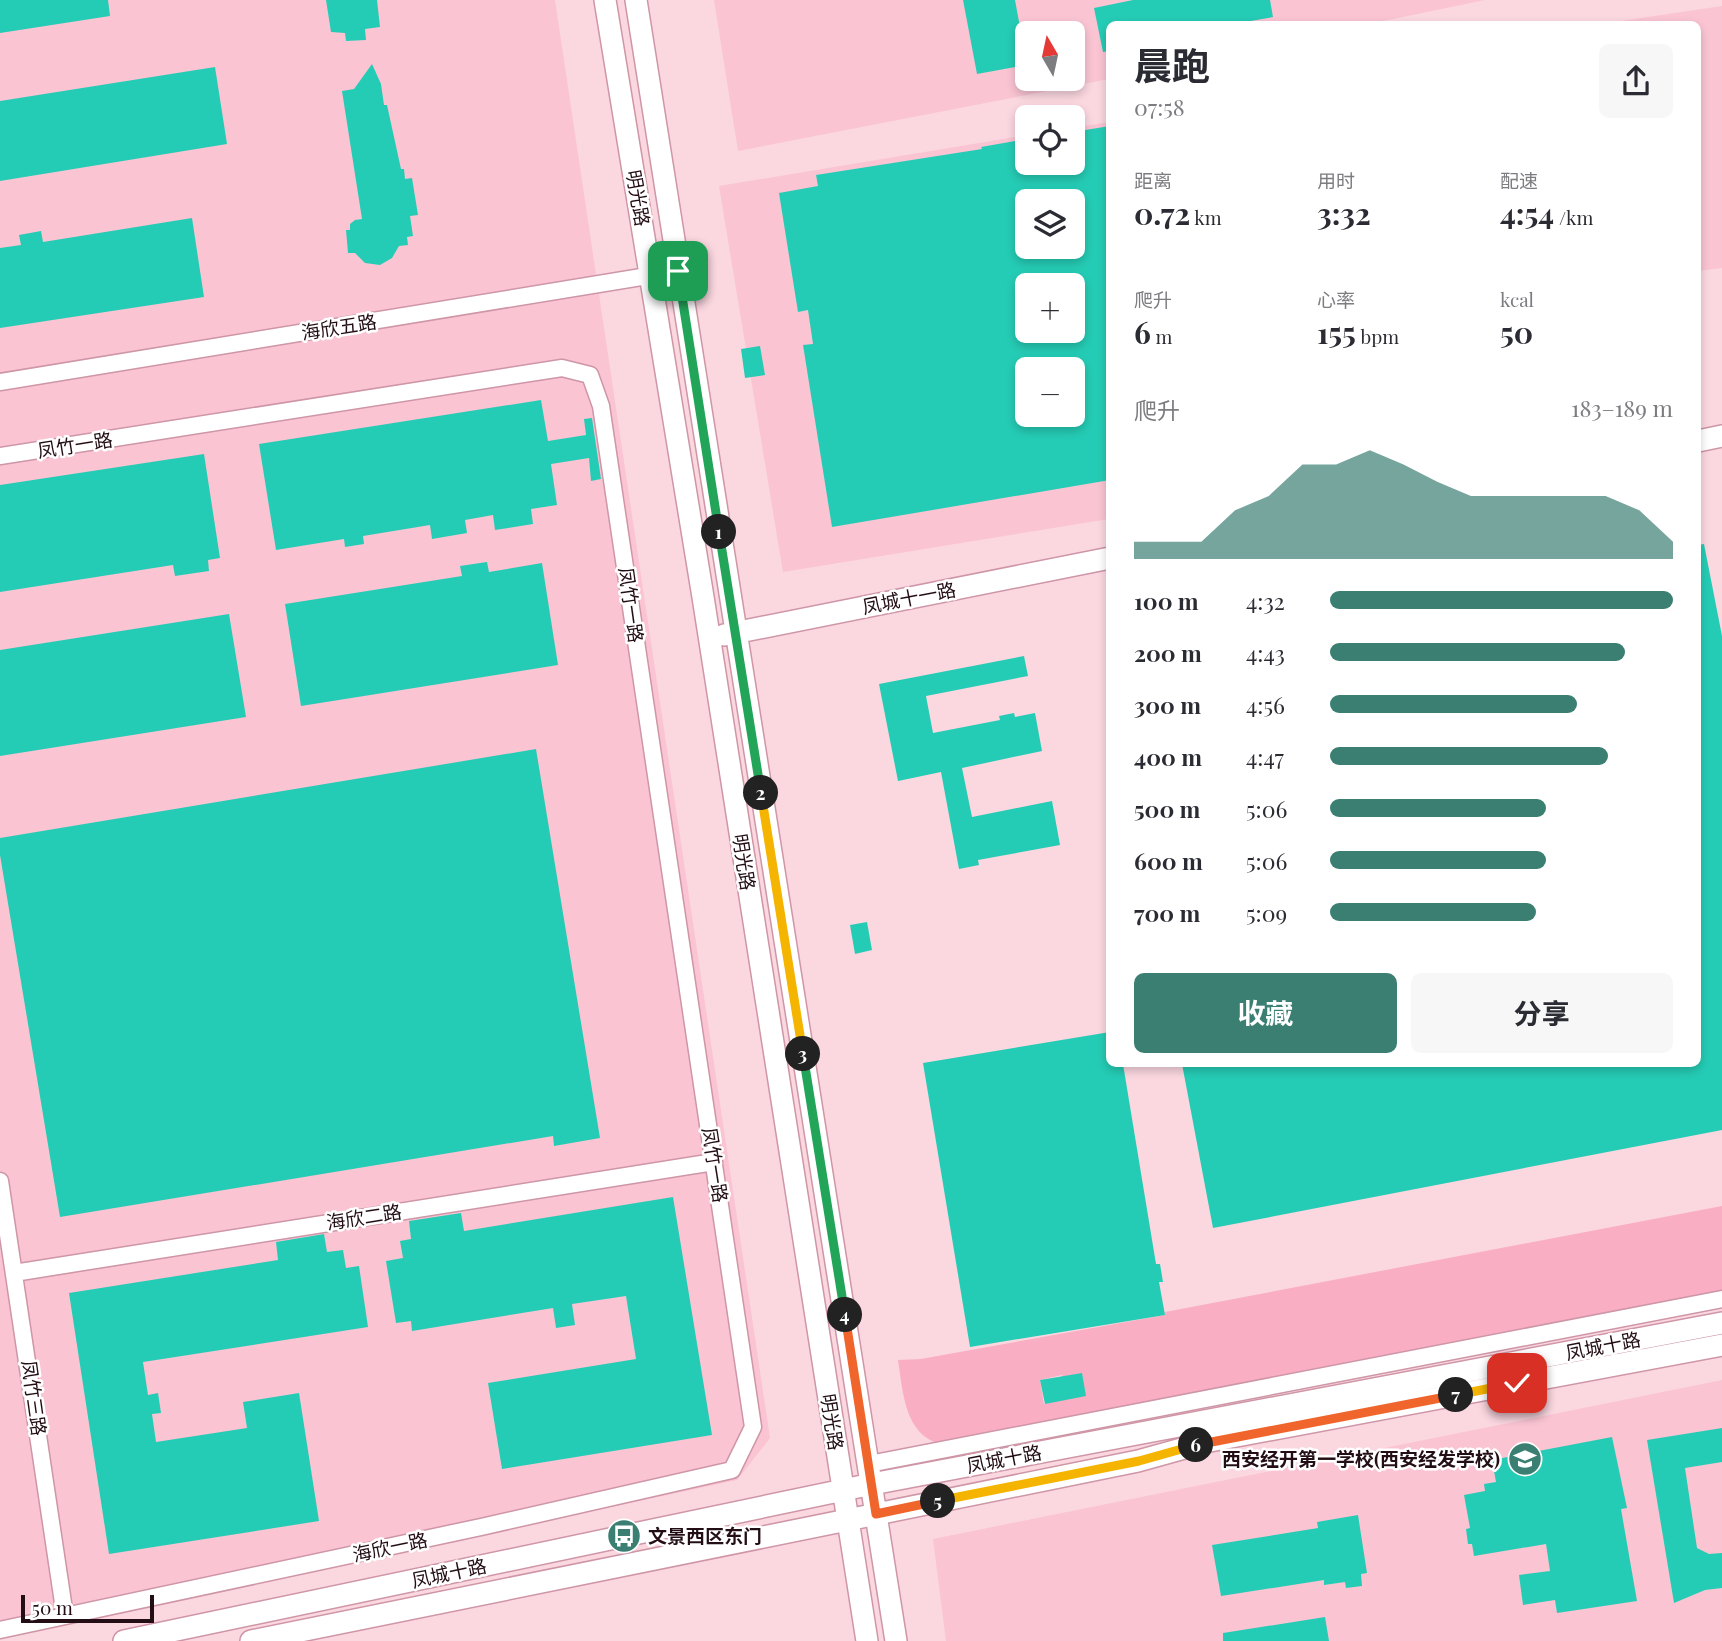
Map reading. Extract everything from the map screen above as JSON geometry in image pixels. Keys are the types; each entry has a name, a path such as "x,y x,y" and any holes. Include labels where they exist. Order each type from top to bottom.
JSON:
{"main road":[{"name":"明光路","path":"605,0 709,637 867,1641"},
{"name":"明光路","path":"636,0 896,1641"},
{"path":"1701,440 1722,436"},
{"name":"凤城十一路","path":"709,637 1106,559"},
{"name":"凤城十路","path":"124,1641 843,1490 870,1474 1722,1323"},
{"name":"凤城十路","path":"251,1641 1139,1461 1210,1441 1722,1345"}],"street":[{"name":"海欣五路","path":"0,382 678,271"},
{"name":"凤竹一路","path":"0,456 562,368 590,375 601,406 753,1427"},
{"name":"海欣二路","path":"14,1273 714,1162"},
{"name":"凤竹三路","path":"0,1181 65,1616"},
{"path":"870,1474 1722,1299"},
{"name":"海欣一路","path":"0,1630 732,1470 753,1427"}],"shaded area":[{"path":"0,0 555,0 770,1438 737,1480 0,1638"},
{"path":"714,0 1485,0 1384,21 1106,21 1106,80 1085,84 1085,21 1015,21 1015,91 1047,91 738,151"},
{"path":"1722,6 1722,268 1701,271 1701,21 1621,21"},
{"path":"1106,122 1106,519 783,572 719,186 1015,137 1015,175 1085,175 1085,126"},
{"path":"1722,1206 1722,1296 940,1444 919,1431 907,1410 898,1360 921,1359 1165,1315 1165,1312","holes":["1062,1375 1066,1399 1044,1404 1040,1380"]},
{"name":"西安经开第一学校(西安经发学校)","path":"1722,1380 1722,1641 946,1641 933,1539"}],"building":[{"path":"0,0 108,0 110,16 0,33"},
{"path":"326,0 377,0 380,27 365,29 366,40 346,41 345,33 331,32"},
{"path":"963,0 1015,0 1019,21 1015,21 1015,67 977,74"},
{"path":"1133,0 1270,0 1273,17 1251,21 1106,21 1106,52 1103,52 1094,8"},
{"path":"372,64 381,84 384,105 387,105 401,169 404,169 405,179 412,178 418,215 410,216 413,236 407,237 408,245 399,246 392,258 380,265 365,263 355,253 348,253 346,230 350,230 350,224 355,220 362,219 342,91 354,89"},
{"path":"215,67 227,144 0,181 0,101"},
{"path":"1106,127 1106,481 832,527 803,345 813,344 808,310 798,312 779,193 818,186 816,175 982,149 981,147 1015,141 1015,175 1085,175 1085,130"},
{"path":"192,218 204,297 0,328 0,248 21,245 19,235 41,231 43,242"},
{"path":"760,346 765,375 745,378 741,349"},
{"path":"541,400 548,441 586,435 584,419 592,418 601,479 591,481 589,458 551,464 557,505 531,509 533,524 495,530 493,515 465,520 467,533 432,539 430,525 363,536 364,544 345,547 344,539 276,550 259,444"},
{"path":"204,454 220,558 208,560 209,571 175,576 173,565 0,592 0,485"},
{"path":"1701,544 1704,544 1722,636 1722,1130 1213,1228 1183,1067 1701,1067"},
{"path":"487,562 489,572 542,563 558,665 301,706 285,604 462,576 460,566"},
{"path":"229,614 246,717 0,756 0,650"},
{"path":"1024,656 1028,676 926,696 933,733 1000,720 999,716 1014,713 1015,717 1035,713 1042,751 962,768 972,817 1052,801 1060,845 978,860 979,865 959,869 941,772 898,781 879,684"},
{"path":"536,749 600,1138 554,1146 553,1136 60,1217 0,855 0,838"},
{"path":"867,922 872,950 855,954 850,925"},
{"path":"1106,1033 1106,1067 1123,1067 1156,1264 1160,1264 1163,1282 1159,1282 1165,1315 970,1347 923,1063"},
{"path":"673,1197 712,1435 502,1469 488,1383 636,1359 626,1296 572,1304 575,1325 556,1328 553,1308 412,1331 411,1321 396,1323 386,1261 403,1258 400,1241 411,1239 409,1221 461,1213 464,1231"},
{"path":"324,1234 327,1252 343,1250 346,1268 359,1266 368,1327 143,1362 148,1395 158,1393 161,1413 152,1414 156,1442 247,1428 243,1402 299,1393 319,1521 109,1554 69,1293 278,1260 276,1242"},
{"path":"1082,1373 1086,1396 1045,1404 1040,1380"},
{"path":"1722,1428 1722,1462 1685,1468 1697,1548 1709,1554 1722,1553 1722,1588 1705,1590 1674,1603 1647,1440"},
{"path":"1612,1437 1627,1508 1621,1509 1637,1601 1557,1613 1555,1600 1523,1605 1519,1575 1550,1571 1546,1544 1474,1556 1472,1544 1468,1544 1466,1529 1470,1528 1464,1495 1485,1491 1484,1484 1496,1482 1492,1460"},
{"path":"1358,1515 1367,1573 1361,1574 1362,1586 1346,1588 1345,1582 1324,1585 1324,1580 1221,1596 1212,1545 1318,1528 1317,1522"},
{"path":"1325,1617 1329,1641 1223,1641 1223,1633"}],"place":[{"name":"西安经开第一学校(西安经发学校)","path":"1525,1459"},
{"name":"文景西区东门","path":"624,1536"}],"route":[{"path":"678,271 876,1514 1139,1461 1210,1441 1517,1383"}]}
